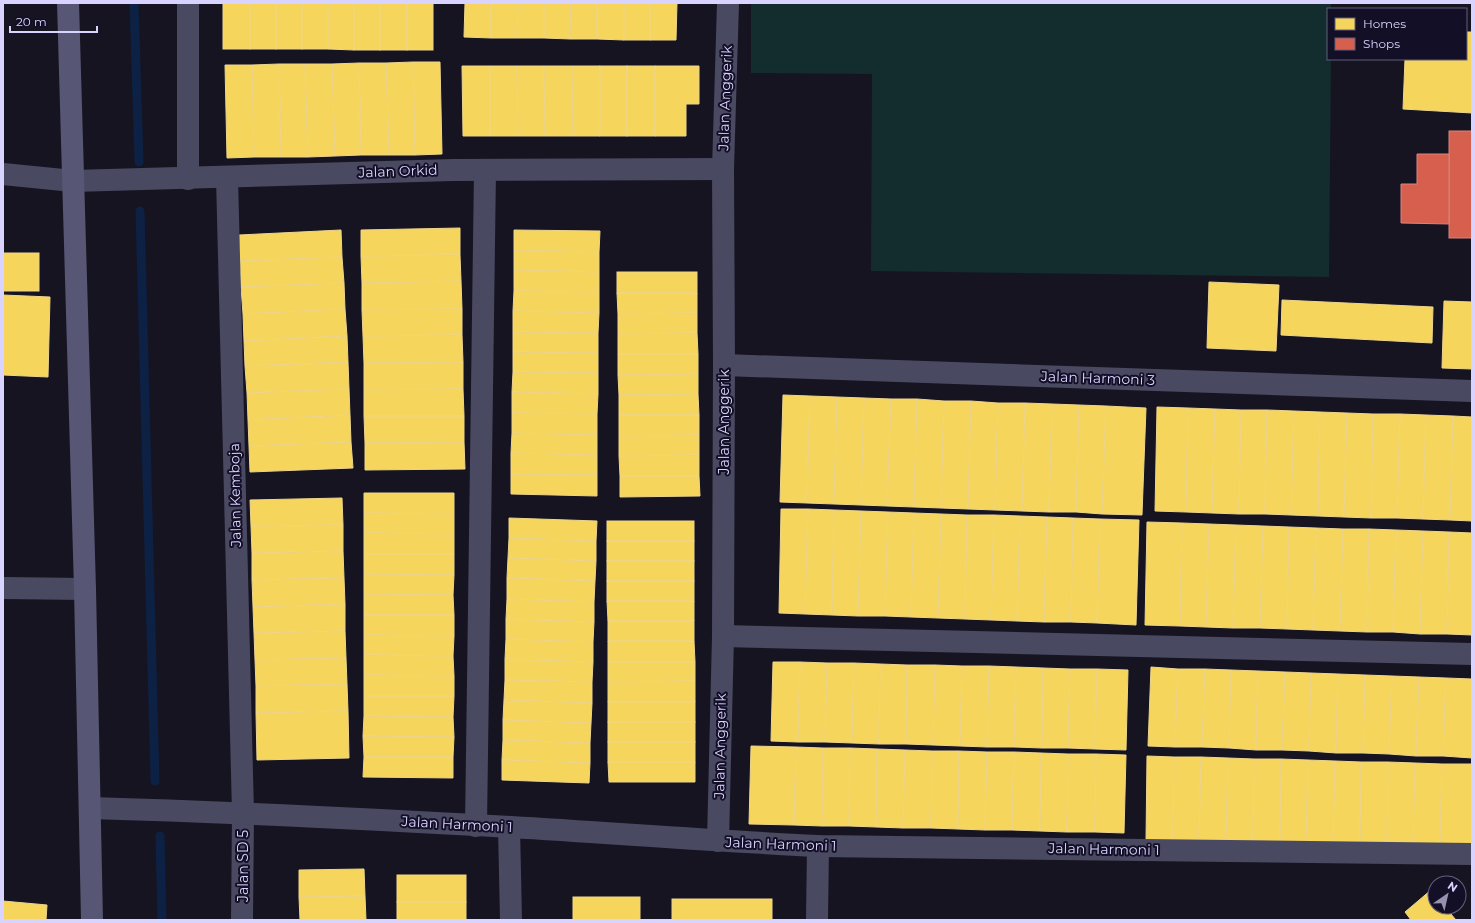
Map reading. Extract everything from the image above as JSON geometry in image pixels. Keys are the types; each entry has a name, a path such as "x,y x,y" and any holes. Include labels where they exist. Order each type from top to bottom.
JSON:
{"street":[{"path":"68,3 85,589 92,920"},
{"path":"188,3 188,178"},
{"name":"Jalan Anggerik","path":"718,841 723,636 723,169 728,3"},
{"name":"Jalan Orkid","path":"3,174 73,181 485,170 723,169"},
{"path":"476,826 485,170"},
{"name":"Jalan Kemboja","path":"227,176 243,813"},
{"name":"Jalan Harmoni 3","path":"724,365 1472,391"},
{"path":"3,588 85,589"},
{"path":"723,636 1472,654"},
{"name":"Jalan Harmoni 1","path":"90,808 243,813 509,827 818,846 1472,854"},
{"name":"Jalan SD 5","path":"242,920 243,813"},
{"path":"509,827 511,920"},
{"path":"818,846 818,920"}],"green space":[{"path":"751,3 1331,3 1331,8 1327,8 1327,60 1331,60 1329,277 871,271 872,74 751,73"}],"building: Homes":[{"path":"223,3 250,3 250,49 223,49"},
{"path":"250,3 276,3 276,49 250,49"},
{"path":"276,3 302,3 302,49 276,49"},
{"path":"302,3 328,3 328,49 302,49"},
{"path":"328,3 354,3 354,50 328,49"},
{"path":"354,3 380,3 380,50 354,50"},
{"path":"380,3 407,3 407,50 380,50"},
{"path":"407,3 433,3 433,50 407,50"},
{"path":"465,3 491,3 491,38 464,37"},
{"path":"491,3 518,3 517,38 491,38"},
{"path":"518,3 544,3 544,38 517,38"},
{"path":"544,3 571,3 570,39 544,38"},
{"path":"571,3 597,3 597,39 570,39"},
{"path":"597,3 624,3 624,40 597,39"},
{"path":"624,3 650,3 650,40 624,40"},
{"path":"650,3 677,3 676,40 650,40"},
{"path":"1467,32 1472,32 1472,113 1403,109 1405,60 1467,60"},
{"path":"413,62 440,62 442,154 415,155"},
{"path":"413,62 415,155 389,155 386,63"},
{"path":"359,63 386,63 389,155 361,155"},
{"path":"359,63 361,155 335,156 332,64"},
{"path":"279,64 305,64 308,157 281,157"},
{"path":"279,64 281,157 254,157 252,65"},
{"path":"305,64 332,64 335,156 308,157"},
{"path":"225,65 252,65 254,157 227,158"},
{"path":"462,66 490,66 490,136 463,136"},
{"path":"490,66 517,66 518,136 490,136"},
{"path":"517,66 544,66 545,136 518,136"},
{"path":"544,66 572,66 573,136 545,136"},
{"path":"572,66 600,66 600,136 573,136"},
{"path":"600,66 627,66 627,136 600,136"},
{"path":"627,66 655,66 655,136 627,136"},
{"path":"655,66 699,66 699,104 686,104 686,136 655,136"},
{"path":"460,228 460,255 361,256 361,230"},
{"path":"341,230 342,257 240,261 239,235"},
{"path":"514,230 600,231 599,252 514,250"},
{"path":"514,250 599,252 599,272 514,270"},
{"path":"3,253 39,253 39,291 3,291"},
{"path":"460,255 461,281 362,283 361,256"},
{"path":"342,257 344,283 241,287 240,261"},
{"path":"514,270 599,272 599,292 514,291"},
{"path":"617,272 697,272 697,293 617,293"},
{"path":"461,281 462,309 362,310 362,283"},
{"path":"1209,282 1279,285 1276,351 1207,348"},
{"path":"344,283 345,309 243,314 241,287"},
{"path":"514,291 599,292 599,313 513,311"},
{"path":"617,293 697,293 697,313 618,314"},
{"path":"3,295 50,297 48,377 3,375"},
{"path":"1282,300 1433,307 1432,343 1281,335"},
{"path":"1444,301 1472,302 1472,369 1442,368"},
{"path":"345,309 347,336 244,341 243,314"},
{"path":"462,309 462,335 363,336 362,310"},
{"path":"513,311 599,313 598,333 513,332"},
{"path":"697,313 697,333 618,334 618,314"},
{"path":"513,332 598,333 598,353 513,352"},
{"path":"697,333 698,354 618,354 618,334"},
{"path":"462,335 463,362 364,363 363,336"},
{"path":"347,336 348,362 245,366 244,341"},
{"path":"513,352 598,353 598,373 513,372"},
{"path":"618,354 698,354 698,374 618,375"},
{"path":"348,362 349,389 247,393 245,366"},
{"path":"463,362 463,389 364,390 364,363"},
{"path":"513,372 598,373 598,394 512,392"},
{"path":"698,374 698,394 619,395 618,375"},
{"path":"349,389 350,415 248,420 247,393"},
{"path":"463,389 464,416 364,416 364,390"},
{"path":"512,392 598,394 597,414 512,413"},
{"path":"698,394 699,415 619,415 619,395"},
{"path":"783,395 810,396 807,503 780,502"},
{"path":"810,396 837,397 834,504 807,503"},
{"path":"837,397 864,398 861,505 834,504"},
{"path":"864,398 891,399 887,506 861,505"},
{"path":"891,399 917,399 914,507 887,506"},
{"path":"917,399 944,401 941,508 914,507"},
{"path":"944,401 971,401 968,509 941,508"},
{"path":"971,401 998,403 995,510 968,509"},
{"path":"998,403 1025,403 1022,511 995,510"},
{"path":"1025,403 1052,404 1049,512 1022,511"},
{"path":"1052,404 1079,405 1076,512 1049,512"},
{"path":"1079,405 1106,406 1102,514 1076,512"},
{"path":"1106,406 1146,408 1142,515 1102,514"},
{"path":"1157,407 1188,408 1186,512 1155,511"},
{"path":"1188,408 1215,409 1212,513 1186,512"},
{"path":"1215,409 1241,410 1239,514 1212,513"},
{"path":"1241,410 1267,410 1265,514 1239,514"},
{"path":"1267,410 1294,411 1291,515 1265,514"},
{"path":"1294,411 1320,412 1318,516 1291,515"},
{"path":"1320,412 1347,413 1344,517 1318,516"},
{"path":"512,413 597,414 597,435 512,433"},
{"path":"1347,413 1373,414 1371,518 1344,517"},
{"path":"1373,414 1400,414 1397,518 1371,518"},
{"path":"1400,414 1426,415 1423,519 1397,518"},
{"path":"350,415 351,442 249,446 248,420"},
{"path":"619,415 699,415 699,435 619,436"},
{"path":"1426,415 1453,416 1450,520 1423,519"},
{"path":"364,416 464,416 464,442 365,443"},
{"path":"1453,416 1472,417 1472,521 1450,520"},
{"path":"512,433 597,435 597,455 511,453"},
{"path":"699,435 699,455 619,456 619,436"},
{"path":"351,442 353,468 250,472 249,446"},
{"path":"464,442 465,469 365,470 365,443"},
{"path":"511,453 597,455 597,475 511,474"},
{"path":"699,455 699,476 620,476 619,456"},
{"path":"511,474 597,475 597,496 511,494"},
{"path":"620,476 699,476 700,496 620,497"},
{"path":"364,493 454,493 454,514 364,513"},
{"path":"342,498 343,525 251,526 250,500"},
{"path":"781,509 808,509 805,614 779,613"},
{"path":"808,509 834,510 832,615 805,614"},
{"path":"834,510 861,511 858,616 832,615"},
{"path":"861,511 888,512 885,616 858,616"},
{"path":"888,512 914,513 911,617 885,616"},
{"path":"364,513 454,514 454,534 364,533"},
{"path":"914,513 941,514 938,618 911,617"},
{"path":"941,514 967,515 965,619 938,618"},
{"path":"967,515 994,515 991,620 965,619"},
{"path":"994,515 1020,516 1017,621 991,620"},
{"path":"1020,516 1047,517 1044,622 1017,621"},
{"path":"1047,517 1073,518 1071,622 1044,622"},
{"path":"509,518 597,521 596,541 509,538"},
{"path":"1073,518 1100,519 1097,623 1071,622"},
{"path":"1100,519 1139,520 1136,625 1097,623"},
{"path":"607,521 694,521 694,541 607,541"},
{"path":"1147,522 1182,523 1180,626 1145,625"},
{"path":"1182,523 1209,524 1206,627 1180,626"},
{"path":"1209,524 1236,525 1233,628 1206,627"},
{"path":"343,525 343,551 252,553 251,526"},
{"path":"1236,525 1263,526 1260,628 1233,628"},
{"path":"1263,526 1289,527 1287,629 1260,628"},
{"path":"1289,527 1316,528 1313,630 1287,629"},
{"path":"1316,528 1343,529 1340,631 1313,630"},
{"path":"1343,529 1369,529 1367,632 1340,631"},
{"path":"1369,529 1396,530 1393,632 1367,632"},
{"path":"1396,530 1423,531 1420,634 1393,632"},
{"path":"1423,531 1449,532 1447,634 1420,634"},
{"path":"1449,532 1472,533 1472,635 1447,634"},
{"path":"364,533 454,534 454,554 364,554"},
{"path":"509,538 596,541 596,561 508,558"},
{"path":"607,541 694,541 694,561 607,561"},
{"path":"343,551 344,578 252,580 252,553"},
{"path":"364,554 454,554 454,575 364,574"},
{"path":"508,558 596,561 595,581 507,578"},
{"path":"607,561 694,561 694,581 607,581"},
{"path":"364,574 454,575 453,595 364,594"},
{"path":"344,578 345,604 253,607 252,580"},
{"path":"507,578 595,581 594,602 507,599"},
{"path":"607,581 694,581 694,601 607,601"},
{"path":"364,594 453,595 454,615 364,615"},
{"path":"507,599 594,602 594,622 506,619"},
{"path":"607,601 694,601 694,621 608,621"},
{"path":"345,604 345,631 254,633 253,607"},
{"path":"364,615 454,615 454,636 364,635"},
{"path":"506,619 594,622 593,642 506,639"},
{"path":"608,621 694,621 694,641 608,641"},
{"path":"345,631 346,658 255,660 254,633"},
{"path":"364,635 454,636 453,656 364,655"},
{"path":"506,639 593,642 593,662 505,659"},
{"path":"608,641 694,641 695,662 608,662"},
{"path":"364,655 453,656 454,676 364,675"},
{"path":"346,658 347,684 256,686 255,660"},
{"path":"505,659 593,662 592,682 505,680"},
{"path":"608,662 695,662 695,681 608,682"},
{"path":"773,662 800,662 798,742 771,741"},
{"path":"800,662 827,663 825,742 798,742"},
{"path":"827,663 854,663 852,743 825,742"},
{"path":"854,663 880,664 879,744 852,743"},
{"path":"880,664 907,665 906,744 879,744"},
{"path":"907,665 935,665 933,745 906,744"},
{"path":"935,665 962,666 960,746 933,745"},
{"path":"962,666 989,666 987,747 960,746"},
{"path":"989,666 1016,667 1014,747 987,747"},
{"path":"1016,667 1043,668 1042,748 1014,747"},
{"path":"1151,667 1178,669 1175,747 1148,746"},
{"path":"1043,668 1070,669 1068,748 1042,748"},
{"path":"1070,669 1097,669 1095,749 1068,748"},
{"path":"1097,669 1128,670 1126,750 1095,749"},
{"path":"1178,669 1205,669 1202,747 1175,747"},
{"path":"1205,669 1231,670 1229,748 1202,747"},
{"path":"1231,670 1258,671 1256,750 1229,748"},
{"path":"1258,671 1285,672 1282,750 1256,750"},
{"path":"1285,672 1311,673 1309,751 1282,750"},
{"path":"1311,673 1338,674 1336,753 1309,751"},
{"path":"1338,674 1365,675 1363,753 1336,753"},
{"path":"364,675 454,676 454,696 364,696"},
{"path":"1365,675 1392,676 1389,754 1363,753"},
{"path":"1392,676 1419,677 1416,756 1389,754"},
{"path":"1419,677 1446,678 1443,756 1416,756"},
{"path":"1446,678 1472,679 1472,758 1443,756"},
{"path":"505,680 592,682 592,703 504,700"},
{"path":"695,681 695,702 608,702 608,682"},
{"path":"347,684 348,711 256,713 256,686"},
{"path":"364,696 454,696 453,717 364,716"},
{"path":"504,700 592,703 591,723 503,720"},
{"path":"608,702 695,702 695,722 608,722"},
{"path":"348,711 349,758 257,760 256,713"},
{"path":"364,716 453,717 454,737 363,736"},
{"path":"503,720 591,723 590,743 503,740"},
{"path":"608,722 695,722 695,742 608,742"},
{"path":"363,736 454,737 453,757 364,757"},
{"path":"503,740 590,743 590,763 502,760"},
{"path":"608,742 695,742 695,762 608,762"},
{"path":"751,746 796,747 794,825 749,824"},
{"path":"796,747 823,748 822,826 794,825"},
{"path":"823,748 850,748 849,826 822,826"},
{"path":"850,748 877,749 876,827 849,826"},
{"path":"877,749 905,750 903,828 876,827"},
{"path":"905,750 932,751 931,828 903,828"},
{"path":"932,751 959,751 958,829 931,828"},
{"path":"959,751 987,752 985,830 958,829"},
{"path":"987,752 1014,752 1012,830 985,830"},
{"path":"1014,752 1041,753 1040,831 1012,830"},
{"path":"1041,753 1068,754 1067,832 1040,831"},
{"path":"1068,754 1096,754 1095,832 1067,832"},
{"path":"1096,754 1126,755 1124,833 1095,832"},
{"path":"1147,756 1174,757 1173,841 1146,840"},
{"path":"364,757 453,757 453,778 363,777"},
{"path":"1174,757 1201,757 1199,841 1173,841"},
{"path":"1201,757 1228,758 1226,842 1199,841"},
{"path":"1228,758 1254,759 1253,842 1226,842"},
{"path":"1254,759 1281,759 1280,843 1253,842"},
{"path":"1281,759 1308,760 1306,844 1280,843"},
{"path":"502,760 590,763 589,783 502,780"},
{"path":"1308,760 1335,761 1333,845 1306,844"},
{"path":"1335,761 1361,762 1360,845 1333,845"},
{"path":"608,762 695,762 695,782 609,782"},
{"path":"1361,762 1388,762 1387,846 1360,845"},
{"path":"1388,762 1415,763 1413,847 1387,846"},
{"path":"1415,763 1442,764 1440,847 1413,847"},
{"path":"1442,764 1472,764 1472,848 1440,847"},
{"path":"364,869 365,896 299,897 299,870"},
{"path":"397,875 466,875 466,902 397,902"},
{"path":"1427,893 1427,915 1452,915 1456,920 1411,920 1405,912"},
{"path":"365,896 366,920 300,920 299,897"},
{"path":"573,897 640,897 640,920 573,920"},
{"path":"672,899 772,899 772,920 672,920"},
{"path":"3,901 47,905 46,920 3,920"},
{"path":"397,902 466,902 466,920 397,920"}],"building: Shops":[{"path":"1449,131 1472,131 1472,238 1449,238"},
{"path":"1417,154 1449,154 1449,224 1401,223 1401,184 1417,184"}],"waterway":[{"path":"134,3 139,162"},
{"path":"140,211 155,781"},
{"path":"160,836 162,920"}]}
